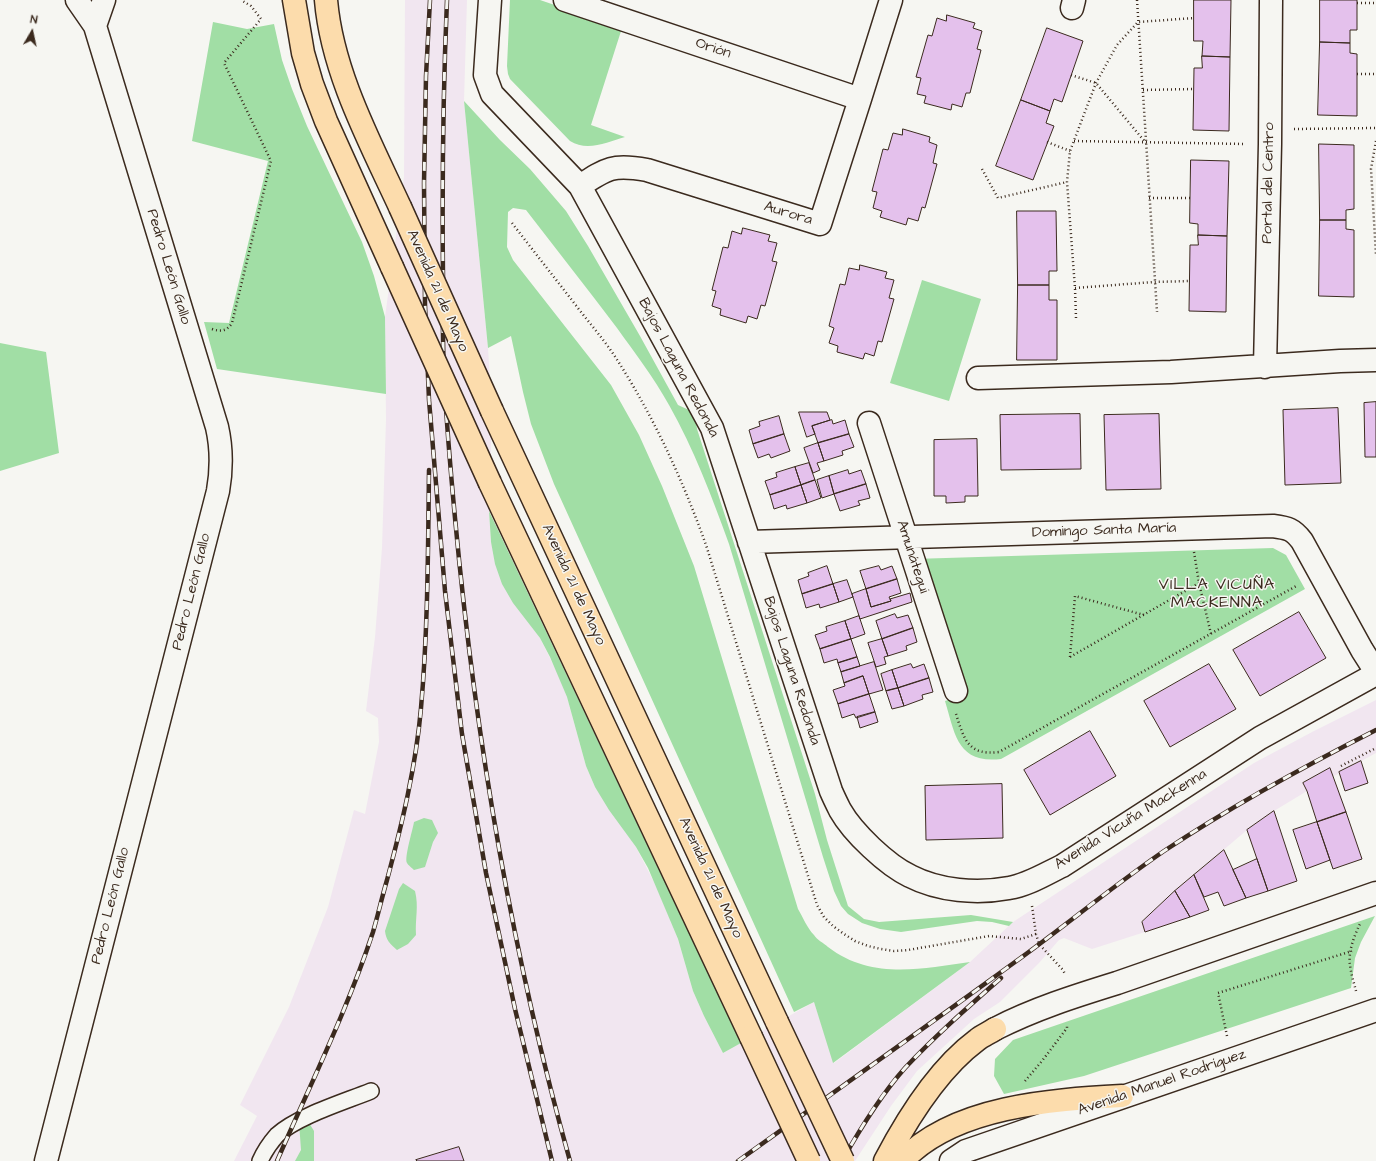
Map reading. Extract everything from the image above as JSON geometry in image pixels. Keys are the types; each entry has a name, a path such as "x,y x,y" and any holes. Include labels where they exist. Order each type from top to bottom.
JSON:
{"main road":[{"name":"Avenida 21 de Mayo","path":"294,0 303,53 312,84 326,121 490,483 809,1161"},
{"name":"Avenida 21 de Mayo","path":"326,0 333,40 357,113 492,411 843,1161"},
{"path":"884,1161 911,1116 946,1070 959,1055 977,1040 995,1029"},
{"path":"902,1161 915,1149 933,1137 992,1112 1040,1103 1122,1096"}],"street":[{"name":"Pedro León Gallo","path":"46,1161 218,491 222,457 218,434 95,26 77,0"},
{"path":"95,26 104,0"},
{"name":"Bajos Laguna Redonda","path":"490,0 485,74 492,94 580,186 712,428 831,791 841,812 875,851"},
{"name":"Orión","path":"565,0 860,99"},
{"name":"Aurora","path":"580,186 601,172 616,167 629,167 646,170 820,224 891,0"},
{"name":"Portal del Centro","path":"1265,367 1270,137 1271,0"},
{"path":"978,378 1171,372 1376,360"},
{"name":"Amunátegui","path":"868,423 906,537 955,700"},
{"name":"Domingo Santa María","path":"749,542 1103,533 1273,526 1291,529 1302,541 1376,673"},
{"name":"Avenida Vicuña Mackenna","path":"875,851 899,870 911,877 950,888 990,890 1010,888 1028,882 1062,866 1260,738 1376,673"},
{"path":"995,1029 1018,1017 1074,996 1117,983 1376,892"},
{"name":"Avenida Manuel Rodríguez","path":"951,1161 966,1151 1122,1096 1376,1010"}],"lane":[{"path":"260,1161 277,1136 294,1124 321,1111 371,1091"}],"path":[{"path":"187,329 198,325 218,331 228,328 232,323 271,161 224,63 261,19 251,6 241,0"},
{"path":"1137,0 1157,312"},
{"path":"1357,3 1376,3"},
{"path":"1076,318 1067,182 1070,151 1096,84 1117,44 1138,22 1194,18"},
{"path":"1357,74 1376,74"},
{"path":"1071,75 1096,84 1146,143"},
{"path":"1142,90 1194,89"},
{"path":"1074,141 1146,143 1270,137 1376,128"},
{"path":"1376,140 1371,169 1376,255"},
{"path":"1047,142 1070,151"},
{"path":"982,169 998,198 1067,182"},
{"path":"1149,198 1191,198"},
{"path":"512,223 613,353 638,394 679,475 708,548 817,905 824,917 833,926 855,941 868,946 894,951 924,948 989,936 1021,939 1036,934"},
{"path":"1075,288 1190,281"},
{"path":"1193,546 1199,583 1211,634"},
{"path":"955,700 963,738 969,746 975,750 984,752 998,752 1304,582"},
{"path":"1144,615 1076,596 1070,657 1130,622 1144,615 1199,583"},
{"path":"1341,766 1376,748"},
{"path":"1357,995 1350,964 1356,934 1362,919"},
{"path":"1228,1037 1218,993 1352,951"}],"shaded area":[{"path":"405,0 467,0 464,101 488,348 492,411 489,511 491,542 529,623 540,638 558,674 567,697 586,766 595,787 636,847 657,888 678,939 693,991 723,1053 814,1002 834,1063 970,962 1013,922 1254,763 1376,700 1376,753 1307,791 1274,811 1247,830 1142,921 1145,932 1092,949 1064,938 1059,940 1039,963 1000,1002 974,1019 917,1071 891,1106 855,1161 234,1161 257,1116 240,1105 289,1007 328,907 354,810 365,814 379,742 378,718 366,711 375,637 382,548 386,420 385,317 404,177"}],"green space":[{"path":"510,0 540,0 622,28 591,125 625,137 590,146 583,146 570,141 510,79 507,66"},
{"path":"213,22 247,29 274,24 282,60 292,89 307,126 362,242 374,276 385,317 386,394 217,369 204,322 229,323 268,161 192,141"},
{"path":"464,101 500,140 530,169 566,211 640,336 678,405 700,415 696,421 697,429 815,794 827,840 848,906 864,919 879,922 971,915 1013,922 1009,926 992,922 977,921 901,932 880,929 862,923 848,914 841,906 834,891 823,857 729,544 687,439 657,385 617,328 526,210 513,208 508,212 507,247 513,260 611,385 639,435 662,486 694,566 798,909 807,926 817,938 844,957 861,964 879,968 897,970 915,969 970,962 833,1063 814,1002 794,1012 554,484 531,424 511,336 488,348"},
{"path":"922,280 981,299 949,401 890,383"},
{"path":"0,343 46,352 59,453 0,471"},
{"path":"489,511 741,1043 723,1053 693,991 678,939 648,868 636,847 609,810 595,787 586,766 567,697 550,657 540,638 513,603 502,584 495,564 491,542"},
{"path":"1273,548 1286,555 1305,589 1001,759 975,757 967,752 960,744 952,725 945,701 957,697 913,559"},
{"path":"424,818 432,820 438,833 433,842 425,867 414,870 409,866 406,860 414,822"},
{"path":"403,883 415,891 417,902 416,935 408,944 397,950 389,942 385,931 399,889"},
{"path":"1375,916 1361,942 1355,958 1351,988 1084,1076 1004,1094 994,1076 995,1059 1013,1040"},
{"path":"306,1118 314,1131 314,1161 295,1161 301,1150 299,1122"}],"building":[{"path":"1194,0 1231,0 1230,57 1202,56 1203,41 1194,41"},
{"path":"1320,0 1357,0 1357,30 1350,30 1350,43 1320,42"},
{"path":"947,15 975,23 973,28 982,31 977,49 981,50 970,93 966,93 962,107 952,104 951,110 924,103 926,96 917,94 921,78 916,77 928,35 932,36 937,18 946,21"},
{"path":"1047,28 1083,41 1062,102 1054,99 1050,111 1021,100"},
{"path":"1320,42 1350,43 1350,53 1357,54 1357,116 1318,115"},
{"path":"1202,56 1230,57 1229,131 1193,130 1194,68 1202,68"},
{"path":"1021,100 1050,111 1046,123 1054,126 1033,180 996,166"},
{"path":"903,129 930,137 929,142 937,145 933,163 937,164 925,208 922,207 918,221 908,218 906,225 880,217 882,211 873,208 877,192 872,191 883,149 888,150 893,133 902,135"},
{"path":"1319,144 1354,145 1354,209 1346,210 1346,220 1320,220"},
{"path":"1191,160 1229,161 1227,236 1198,235 1198,224 1190,223"},
{"path":"1017,211 1056,211 1057,271 1049,271 1049,285 1018,285"},
{"path":"1320,220 1346,220 1346,229 1354,230 1354,297 1319,296"},
{"path":"743,228 770,235 768,241 777,243 772,261 777,262 765,306 761,305 757,319 748,316 746,323 720,315 721,309 712,306 716,291 712,290 723,247 728,248 732,231 741,234"},
{"path":"1198,235 1227,236 1226,312 1189,311 1190,245 1198,245"},
{"path":"860,265 887,272 885,278 894,280 889,298 894,299 882,342 878,341 874,356 865,353 863,359 837,352 838,346 829,343 834,328 829,326 840,284 845,285 849,268 859,270"},
{"path":"1018,285 1049,285 1049,300 1057,300 1057,360 1017,360"},
{"path":"1376,402 1376,457 1365,457 1364,403"},
{"path":"1338,408 1341,483 1285,485 1283,410"},
{"path":"799,412 827,412 830,420 812,426 815,434 807,437"},
{"path":"1080,414 1081,469 1001,470 1000,415"},
{"path":"1159,414 1161,489 1106,490 1104,415"},
{"path":"779,416 784,434 753,444 749,430 760,426 759,422"},
{"path":"832,420 833,424 845,420 849,434 818,443 812,426"},
{"path":"784,434 790,451 771,458 769,454 758,458 753,444"},
{"path":"849,434 854,447 842,451 843,455 824,461 818,443"},
{"path":"977,439 978,496 965,496 965,502 946,503 946,496 934,496 934,440"},
{"path":"818,443 824,461 817,463 820,470 813,473 804,448"},
{"path":"809,463 815,480 801,485 795,467"},
{"path":"795,467 801,485 770,495 765,481 777,477 776,473"},
{"path":"848,470 849,474 861,470 866,484 834,494 829,476"},
{"path":"829,476 834,494 822,498 817,480"},
{"path":"815,480 821,498 807,503 801,485"},
{"path":"866,484 870,498 858,501 860,505 840,511 834,494"},
{"path":"801,485 807,503 787,509 786,505 774,509 770,495"},
{"path":"827,566 833,584 802,594 798,580 809,576 808,573"},
{"path":"879,566 881,570 892,566 897,579 866,589 860,571"},
{"path":"897,579 901,593 889,597 891,601 871,607 866,589"},
{"path":"847,580 853,597 839,602 833,584"},
{"path":"833,584 839,602 820,608 819,604 806,608 802,594"},
{"path":"866,589 871,607 910,593 912,602 860,619 852,594"},
{"path":"1299,612 1326,658 1260,696 1233,650"},
{"path":"895,614 897,618 908,615 913,628 882,639 876,621"},
{"path":"859,616 865,634 851,639 845,621"},
{"path":"845,621 851,639 820,649 815,635 827,631 826,627"},
{"path":"913,628 917,642 906,646 907,650 888,656 882,639"},
{"path":"851,639 857,657 838,663 837,659 824,663 820,649"},
{"path":"882,639 888,656 884,657 886,664 876,667 868,643"},
{"path":"857,657 860,666 841,672 838,663"},
{"path":"874,662 883,690 869,694 863,676 844,683 841,672"},
{"path":"911,664 913,668 924,664 929,678 898,688 892,670"},
{"path":"1209,664 1236,709 1170,747 1144,701"},
{"path":"892,670 898,688 886,691 881,674"},
{"path":"863,676 869,694 838,704 833,690 845,686 844,683"},
{"path":"929,678 933,692 922,695 923,699 904,706 898,688"},
{"path":"898,688 904,706 892,709 886,691"},
{"path":"869,694 875,712 856,718 854,714 842,718 838,704"},
{"path":"875,712 878,722 860,728 857,717"},
{"path":"1090,731 1116,776 1050,815 1024,770"},
{"path":"1361,761 1368,783 1345,791 1339,772"},
{"path":"1330,768 1346,812 1317,822 1303,783"},
{"path":"1002,784 1003,838 926,840 925,786"},
{"path":"1274,811 1297,881 1268,891 1247,830"},
{"path":"1346,812 1362,859 1333,869 1317,822"},
{"path":"1317,822 1330,860 1306,869 1293,830"},
{"path":"1224,850 1246,898 1224,906 1218,892 1204,897 1194,875"},
{"path":"1257,859 1268,891 1246,898 1233,870"},
{"path":"1194,875 1209,910 1190,917 1175,891"},
{"path":"1175,891 1190,917 1145,932 1142,922"},
{"path":"459,1147 464,1161 416,1160"}],"railway":[{"path":"430,0 426,76 424,183 425,305 429,400 445,591 462,734 486,873 515,1009 552,1161"},
{"path":"447,0 443,173 443,361 449,454 463,599 485,761 513,922 549,1082 570,1161"},
{"path":"277,1161 328,1048 363,961 375,926 403,816 416,751 421,708 425,649 429,470"},
{"path":"738,1161 1015,962 1164,851 1216,818 1268,788 1376,730"},
{"path":"842,1161 871,1113 905,1068 940,1033 1001,978"}],"district":[{"name":"VILLA VICUÑA MACKENNA","path":"1217,595"}]}
